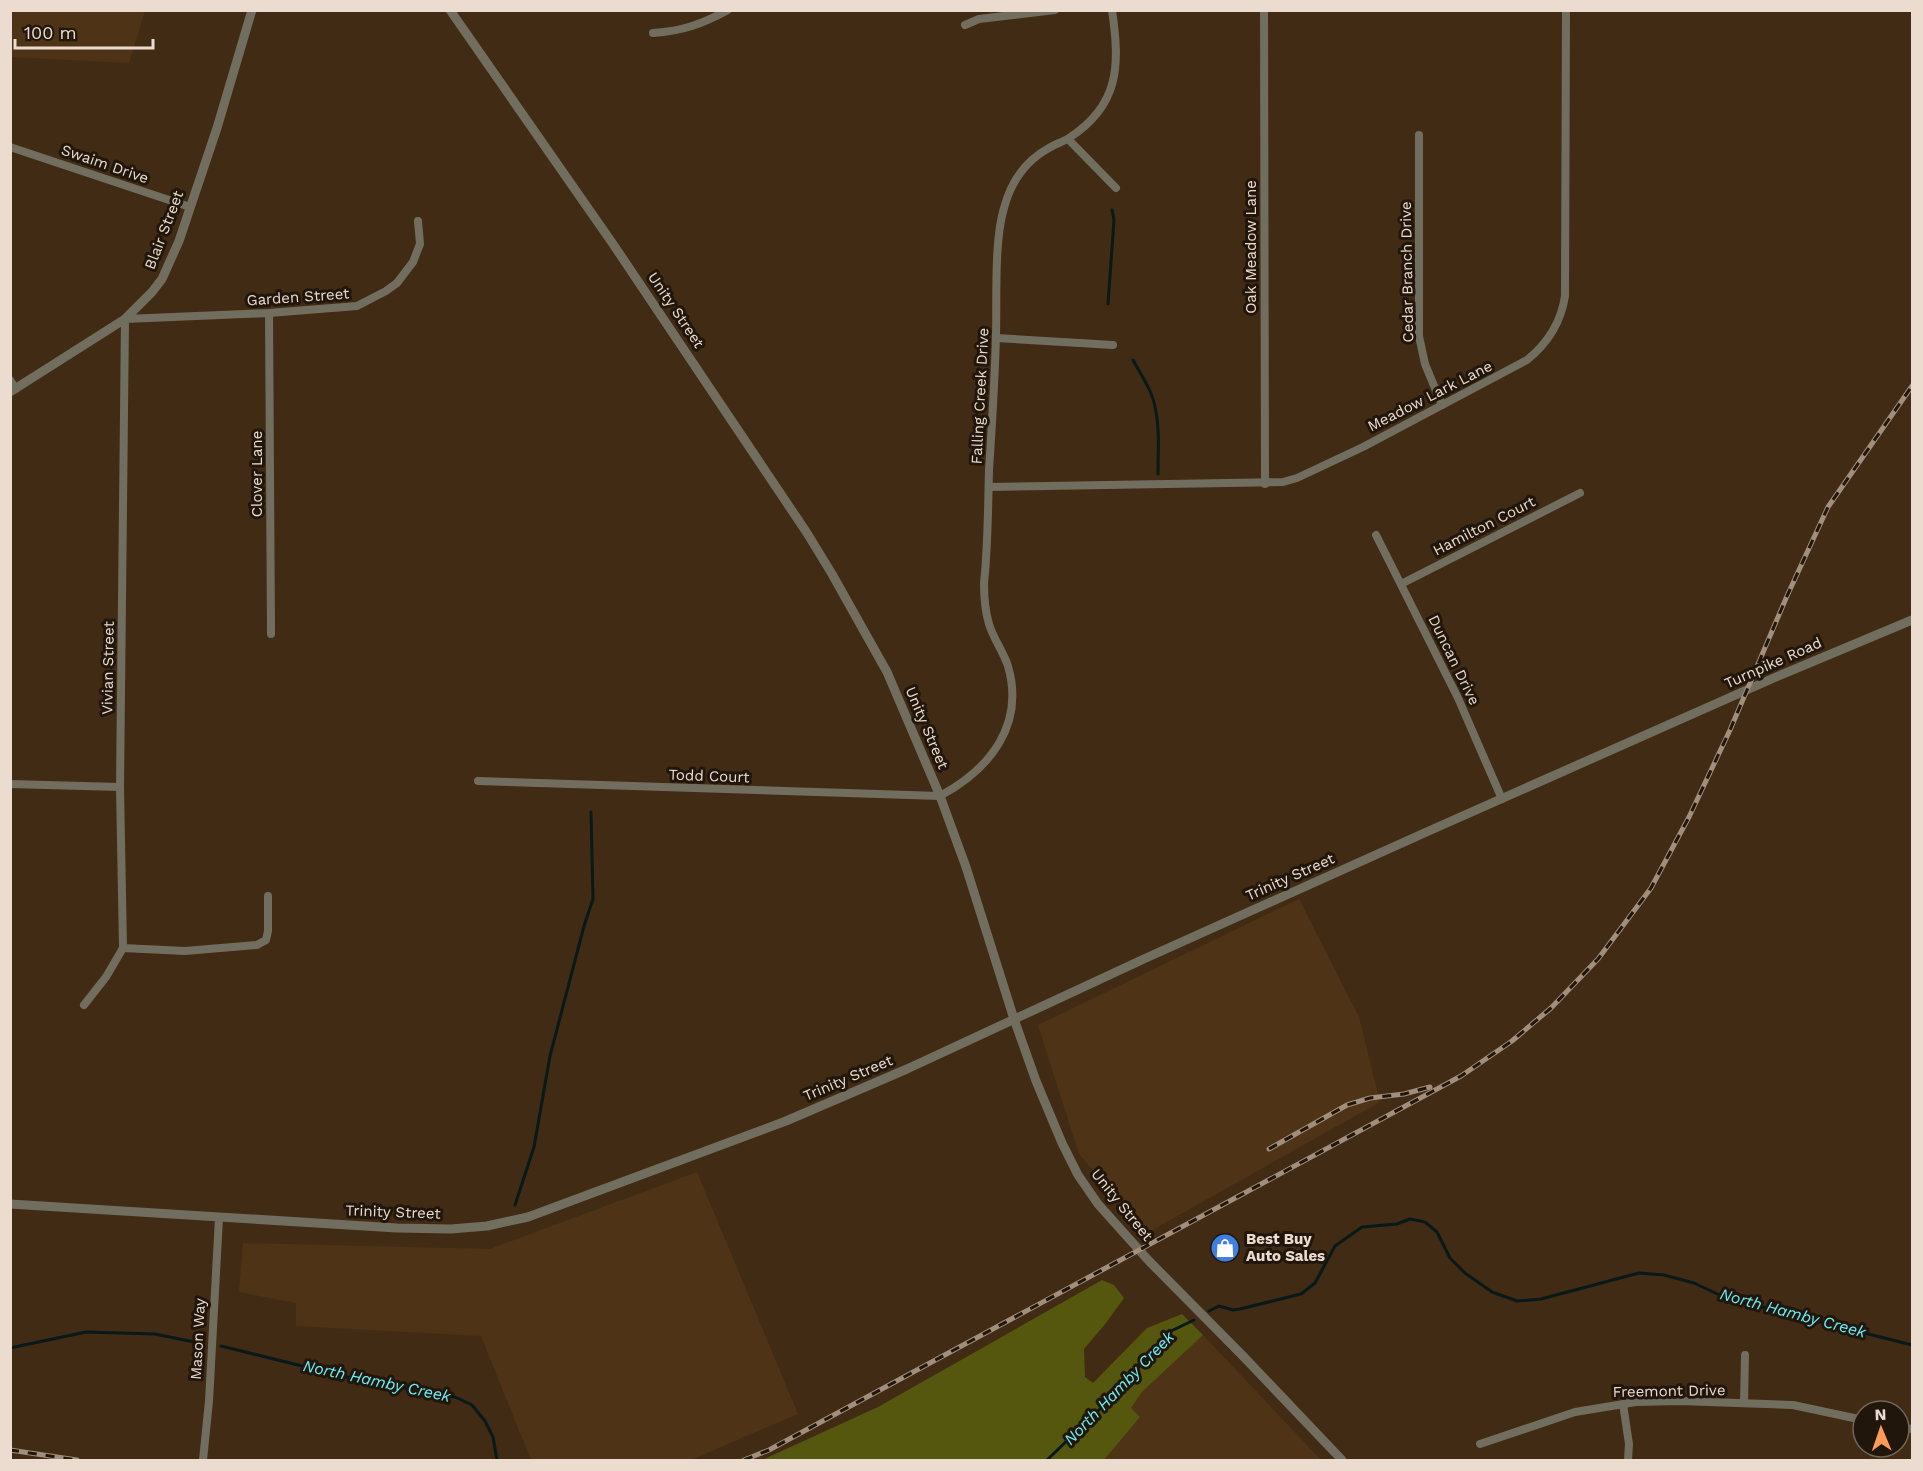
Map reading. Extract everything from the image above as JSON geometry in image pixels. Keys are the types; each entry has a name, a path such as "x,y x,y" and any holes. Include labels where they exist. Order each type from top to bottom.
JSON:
{"street":[{"name":"Blair Street","path":"13,391 125,319 162,279 179,241 217,128 252,10"},
{"name":"Unity Street","path":"450,10 613,244 832,574 887,672 940,796 1036,1081 1078,1175 1098,1204 1149,1261 1342,1461"},
{"path":"653,33 680,31 708,21 728,10"},
{"path":"965,25 979,19 1054,10"},
{"name":"Falling Creek Drive","path":"940,796 955,788 979,769 1006,734 1012,694 1007,665 989,625 984,603 999,247 1003,210 1015,178 1025,166 1046,149 1068,139 1088,124 1109,93 1116,70 1117,47 1112,10"},
{"name":"Oak Meadow Lane","path":"1264,10 1265,484"},
{"name":"Meadow Lark Lane","path":"989,487 1265,484 1297,478 1442,405 1527,360 1537,352 1551,335 1563,310 1566,241 1566,10"},
{"name":"Cedar Branch Drive","path":"1419,135 1419,336 1425,364 1442,405"},
{"path":"1068,139 1116,188"},
{"name":"Swaim Drive","path":"10,147 190,207"},
{"name":"Garden Street","path":"125,319 269,313 357,306 386,291 406,273 418,253 420,244 418,221"},
{"name":"Clover Lane","path":"269,313 271,634"},
{"name":"Vivian Street","path":"123,948 120,787 125,319"},
{"path":"996,338 1113,345"},
{"path":"10,380 13,391"},
{"name":"Hamilton Court","path":"1401,584 1580,493"},
{"name":"Duncan Drive","path":"1376,535 1458,698 1502,799"},
{"name":"Turnpike Road","path":"1646,736 1776,677 1912,620"},
{"name":"Trinity Street","path":"10,1204 359,1227 451,1229 487,1226 528,1216 662,1169 786,1121 907,1069 1646,736"},
{"name":"Todd Court","path":"478,781 940,796"},
{"path":"10,784 120,787"},
{"path":"84,1005 106,977 123,948 185,951 256,945 266,940 268,896"},
{"name":"Mason Way","path":"203,1461 209,1401 219,1218"},
{"path":"1744,1403 1745,1355"},
{"name":"Freemont Drive","path":"1480,1444 1575,1412 1623,1404 1680,1401 1793,1405 1851,1417"},
{"path":"1623,1404 1629,1444 1628,1461"}],"shaded area":[{"path":"11,10 145,11 129,63 11,57"},
{"path":"1299,899 1359,1017 1380,1102 1147,1233 1079,1154 1038,1025"},
{"path":"697,1172 798,1414 691,1460 531,1460 481,1336 296,1326 296,1303 239,1292 243,1243 490,1249"},
{"path":"1102,1280 1114,1285 1124,1298 1084,1349 1085,1377 1093,1383 1147,1328 1182,1314 1203,1335 1142,1392 1131,1408 1140,1417 1104,1460 762,1460 878,1407"},
{"path":"1203,1335 1321,1460 1104,1460 1140,1417 1131,1408 1142,1392"}],"waterway":[{"path":"1108,304 1114,220 1112,210"},
{"path":"1133,360 1154,401 1158,432 1158,474"},
{"path":"515,1205 534,1147 550,1056 593,899 591,812"},
{"name":"North Hamby Creek","path":"1209,1311 1219,1306 1233,1310 1240,1309 1301,1294 1315,1283 1335,1246 1362,1227 1397,1224 1410,1219 1425,1222 1437,1232 1450,1258 1465,1273 1492,1292 1517,1301 1541,1299 1639,1273 1664,1275 1694,1283 1726,1298 1912,1345"},
{"name":"North Hamby Creek","path":"1047,1460 1101,1408 1171,1331 1194,1320"},
{"name":"North Hamby Creek","path":"10,1348 86,1332 155,1334 199,1343"},
{"name":"North Hamby Creek","path":"221,1346 359,1380 455,1397 472,1405 485,1421 493,1437 497,1460"}],"railway":[{"path":"744,1460 769,1450 1461,1076 1512,1041 1551,1008 1598,959 1651,888 1689,817 1730,730 1828,507 1912,386"},
{"path":"1269,1149 1347,1105 1370,1098 1404,1094 1430,1087"},
{"path":"10,1450 77,1460"}],"place":[{"name":"Best Buy Auto Sales","path":"1225,1248"}]}
